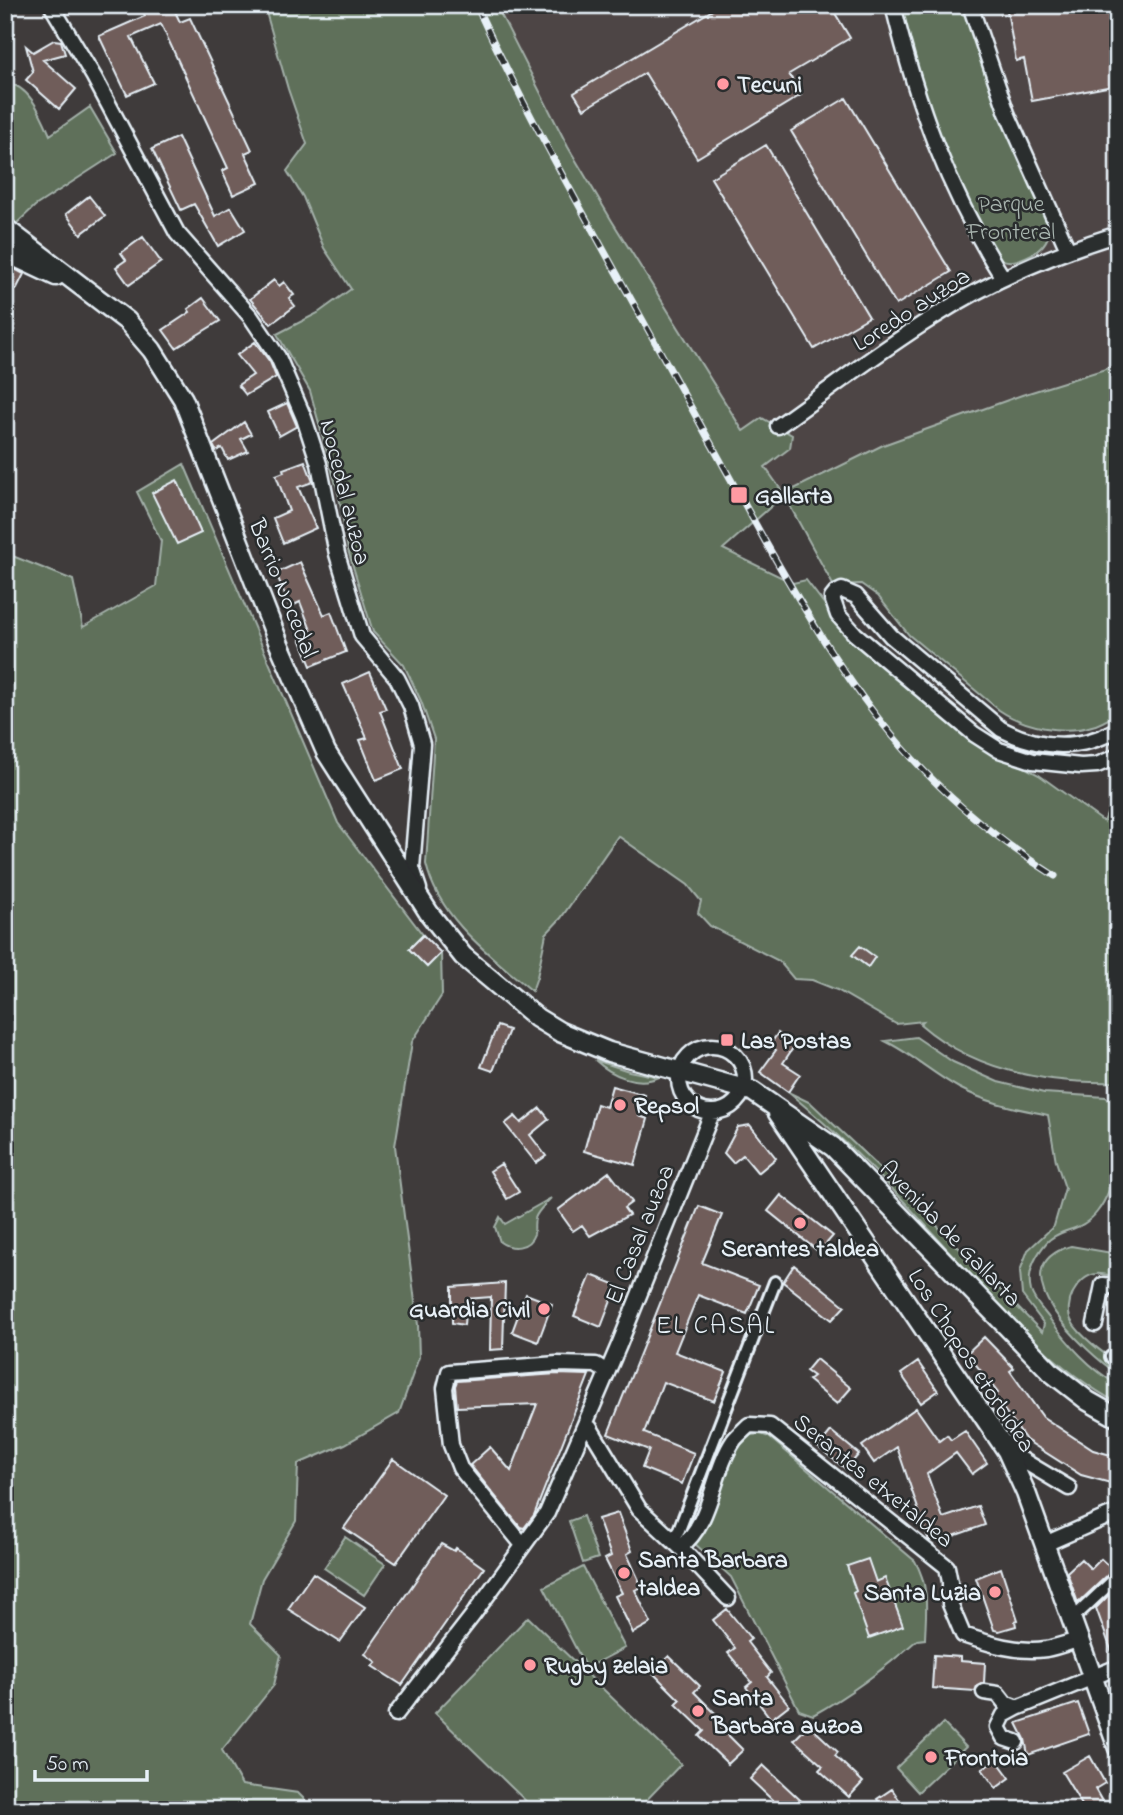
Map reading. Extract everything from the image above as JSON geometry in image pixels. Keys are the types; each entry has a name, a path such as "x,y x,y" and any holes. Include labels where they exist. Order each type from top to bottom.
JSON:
{"street":[{"name":"Nocedal auzoa","path":"51,5 94,77 177,233 251,317 278,357 304,418 319,464 337,554 362,636 397,678 411,706 422,744 412,868 429,914"},
{"path":"893,5 909,73 939,155 972,225 1003,278"},
{"path":"970,5 1007,113 1068,250"},
{"name":"Barrio Nocedal","path":"5,228 127,321 152,350 183,399 279,644 326,752 429,914 464,956 537,1018 584,1043 680,1072"},
{"name":"Loredo auzoa","path":"778,426 931,318 1003,278 1068,250 1118,234"},
{"name":"Barrio Nocedal","path":"5,252 87,290"},
{"path":"1118,729 1084,745 1063,745 1013,736 1001,729 891,636 856,596 842,590 832,598 838,615 855,634 974,734 999,750 1033,761 1081,766 1097,765 1118,756"},
{"path":"720,1047 738,1059 743,1068 744,1089 732,1106 712,1112 702,1111 686,1100 679,1082 680,1072 685,1060 699,1049 720,1047"},
{"name":"Avenida de Gallarta","path":"680,1072 757,1094 833,1147 1052,1373 1088,1401 1118,1418"},
{"name":"Los Chopos etorbidea","path":"774,1106 816,1172 1007,1451 1026,1493 1118,1748"},
{"name":"El Casal auzoa","path":"396,1714 473,1615 547,1513 712,1112"},
{"path":"816,1172 833,1147"},
{"path":"676,1544 679,1530 775,1282"},
{"path":"1095,1324 1103,1285 1118,1287"},
{"path":"523,1545 460,1468 451,1445 446,1407 445,1388 449,1372 569,1364 596,1365 607,1372"},
{"path":"585,1425 590,1428 639,1509 728,1598"},
{"name":"Serantes etxetaldea","path":"676,1544 691,1539 734,1440 749,1425 770,1426 947,1567 950,1604 963,1635 1025,1651 1055,1647 1078,1640"},
{"path":"1007,1451 1069,1488"},
{"path":"1045,1544 1118,1511"},
{"path":"1072,1620 1117,1578"},
{"path":"1016,1742 1004,1738 998,1727 1004,1714 1118,1667"},
{"path":"984,1692 998,1694 1005,1703 1017,1708"}],"shaded area":[{"path":"496,5 1118,5 1118,365 1022,395 883,445 784,495 765,467 790,448 744,432 568,147"}],"green space":[{"path":"264,5 496,5 568,147 743,431 762,418 792,435 790,448 765,467 784,494 883,445 1022,395 1118,365 1118,713 1102,722 1081,729 1044,728 1020,721 999,710 909,635 878,596 861,584 833,585 784,495 723,549 793,583 806,580 851,639 959,732 1039,775 1104,822 1118,784 1118,1082 1065,1081 1013,1072 964,1054 920,1024 923,1021 896,1024 837,990 812,980 794,979 779,961 710,926 698,913 701,901 688,885 618,836 561,918 546,934 532,991 484,950 454,919 442,902 426,864 434,739 421,701 404,665 373,632 348,550 339,496 310,391 277,334 318,313 351,289 324,248 303,197 287,171 307,144"},
{"name":"Parque Fronteral","path":"897,5 966,5 1051,224 1046,242 1032,254 1019,260 1006,261 992,253 984,242 939,135"},
{"path":"5,82 21,89 34,102 50,135 90,107 117,153 35,206 15,225 5,217 5,154 15,144 5,133"},
{"path":"184,464 338,823 423,935 409,949 427,967 441,953 442,995 412,1042 395,1146 418,1325 419,1357 399,1413 345,1444 298,1464 296,1521 262,1579 250,1624 281,1655 274,1685 222,1750 242,1785 298,1793 315,1810 5,1810 5,553 73,580 83,627 156,586 161,541 137,492"},
{"path":"916,1037 953,1062 998,1082 1044,1093 1106,1097 1118,1108 1116,1162 1110,1189 1104,1201 1085,1223 1058,1234 1047,1242 1035,1259 1030,1284 1034,1298 1064,1337 1089,1363 1118,1385 1118,1403 1090,1386 1037,1344 872,1168 788,1092 811,1103 882,1170 1042,1332 1044,1324 1022,1295 1020,1271 1028,1250 1054,1226 1065,1188 1056,1161 1048,1115 981,1098 949,1082 885,1041"},
{"path":"595,1060 659,1077 642,1081 625,1078"},
{"path":"551,1198 536,1216 534,1234 528,1243 514,1247 500,1242 495,1227 500,1217 505,1224"},
{"path":"1071,1246 1118,1254 1118,1277 1098,1274 1083,1280 1073,1292 1069,1315 1080,1332 1100,1350 1118,1360 1118,1374 1069,1330 1044,1291 1041,1272 1050,1257"},
{"path":"751,1435 769,1437 915,1561 925,1590 925,1639 917,1640 867,1680 813,1715 799,1710 731,1577 693,1542 734,1448"},
{"path":"583,1516 598,1558 583,1563 569,1521"},
{"path":"345,1537 385,1564 364,1595 324,1568"},
{"path":"583,1567 625,1648 586,1668 544,1587"},
{"name":"Rugby zelaia","path":"528,1617 681,1764 637,1810 535,1810 435,1713"},
{"name":"Frontoia","path":"943,1723 966,1747 918,1792 896,1768"}],"building":[{"path":"141,5 172,5 180,22 190,18 252,150 245,153 259,183 233,195 222,171 228,168 161,24 131,37 154,83 127,95 99,36 145,16"},
{"name":"Tecuni","path":"721,5 830,5 850,38 789,74 801,95 697,158 645,73 584,109 574,93"},
{"path":"1006,5 1118,5 1118,85 1032,101 1024,59 1016,61"},
{"path":"54,40 61,41 65,54 43,60 76,89 59,109 26,80 33,72 26,46 33,52"},
{"path":"846,98 951,272 896,305 791,131"},
{"path":"178,137 215,216 231,207 245,230 218,246 194,204 181,210 152,149"},
{"path":"766,145 869,317 814,349 711,178"},
{"path":"89,196 105,216 81,234 66,214"},
{"path":"143,237 161,262 129,285 116,267 126,260 121,253"},
{"path":"11,267 24,274 16,290 5,284"},
{"path":"274,280 279,286 284,282 294,295 289,298 295,306 271,324 250,299"},
{"path":"203,298 220,321 176,348 163,330 190,312 188,309"},
{"path":"255,342 270,362 276,377 246,395 238,385 253,375 237,355"},
{"path":"287,403 297,426 279,436 268,412"},
{"path":"244,422 251,434 241,439 248,451 228,460 222,448 216,451 213,445"},
{"path":"305,461 313,482 298,487 316,528 283,543 273,518 289,511 276,475 284,472 283,469"},
{"path":"177,480 201,533 177,544 152,493"},
{"path":"300,562 324,615 331,612 346,652 311,666 300,638 312,633 300,602 290,607 276,573"},
{"path":"370,672 386,709 380,711 403,769 376,780 360,740 367,738 343,684"},
{"path":"423,935 441,953 427,967 409,949"},
{"path":"860,946 875,957 868,967 852,955"},
{"path":"497,1026 509,1030 493,1071 481,1067"},
{"path":"778,1033 795,1045 783,1063 800,1074 788,1092 760,1072 776,1050 769,1046"},
{"path":"612,1086 645,1095 639,1116 648,1119 635,1165 584,1151 597,1104 606,1107"},
{"path":"540,1108 549,1119 530,1135 546,1156 536,1163 505,1124 515,1116 521,1123"},
{"path":"750,1125 776,1158 758,1173 743,1155 733,1163 724,1153 738,1127"},
{"path":"501,1164 519,1192 507,1199 490,1171"},
{"path":"609,1172 632,1202 624,1208 629,1215 590,1236 582,1225 573,1231 558,1210"},
{"name":"Serantes taldea","path":"781,1195 833,1236 819,1252 768,1211"},
{"path":"699,1206 722,1215 702,1263 759,1285 747,1314 698,1295 675,1352 726,1372 714,1401 663,1382 644,1433 694,1453 682,1484 642,1468 649,1450 608,1434"},
{"name":"Serantes taldea","path":"794,1265 845,1306 832,1320 783,1282"},
{"path":"591,1275 617,1285 601,1327 574,1316"},
{"path":"505,1283 503,1349 490,1350 491,1297 466,1299 464,1325 452,1323 452,1287"},
{"path":"526,1294 552,1304 538,1342 512,1332"},
{"path":"984,1337 1014,1368 1010,1371 1043,1417 1093,1450 1118,1457 1118,1485 1081,1475 1026,1440 994,1396 998,1393 967,1353"},
{"path":"816,1359 851,1388 837,1404 808,1380 813,1376 806,1371"},
{"path":"918,1362 938,1391 921,1403 901,1374"},
{"path":"557,1374 589,1375 534,1515 524,1528 520,1527 470,1465 490,1447 511,1471 537,1404 457,1407 455,1386 457,1381"},
{"path":"916,1408 939,1441 947,1435 951,1440 965,1431 987,1463 972,1474 956,1453 927,1474 943,1518 978,1506 985,1525 945,1539 944,1536 929,1541 897,1447 874,1463 862,1446"},
{"path":"831,1431 859,1454 846,1469 818,1447"},
{"path":"393,1459 444,1495 396,1563 344,1528"},
{"name":"Santa Barbara taldea","path":"618,1513 632,1551 627,1554 642,1587 635,1590 651,1623 633,1633 615,1596 622,1593 605,1559 611,1556 598,1519"},
{"path":"441,1544 454,1551 456,1548 484,1568 402,1685 372,1666 376,1662 365,1654"},
{"path":"868,1559 876,1582 885,1578 903,1626 869,1638 853,1593 856,1591 847,1566"},
{"path":"1081,1559 1091,1569 1101,1559 1113,1570 1078,1603 1067,1572"},
{"name":"Santa Luzia","path":"1001,1568 1018,1620 1015,1621 1016,1626 999,1631 994,1630 976,1578"},
{"path":"313,1573 365,1607 340,1642 288,1609"},
{"path":"1118,1592 1118,1658 1114,1658 1096,1608 1109,1595"},
{"name":"Santa Barbara auzoa","path":"727,1609 751,1639 747,1642 771,1673 767,1677 789,1705 771,1719 746,1687 752,1682 728,1653 735,1648 713,1620"},
{"path":"934,1655 985,1663 984,1683 977,1686 975,1691 932,1688"},
{"name":"Santa Barbara auzoa","path":"669,1656 700,1686 694,1692 721,1719 716,1723 743,1750 728,1764 699,1736 704,1731 676,1704 680,1700 652,1672"},
{"path":"1078,1703 1089,1734 1028,1755 1025,1739 1017,1723"},
{"path":"809,1725 838,1752 835,1756 863,1782 849,1797 819,1770 823,1766 794,1740"},
{"path":"1090,1756 1105,1783 1095,1789 1107,1810 1085,1810 1062,1772"},
{"path":"996,1759 1010,1778 996,1788 982,1769"},
{"path":"763,1765 811,1810 783,1810 750,1779"},
{"path":"892,1789 906,1810 884,1810 877,1799"}],"railway":[{"path":"476,5 568,185 766,543 833,655 870,708 928,775 979,822 1055,876"}],"place":[{"name":"Tecuni","path":"723,84"},
{"name":"Gallarta","path":"739,495"},
{"name":"Las Postas","path":"727,1040"},
{"name":"Repsol","path":"620,1105"},
{"name":"Serantes taldea","path":"800,1223"},
{"name":"Guardia Civil","path":"544,1309"},
{"name":"Santa Barbara taldea","path":"624,1573"},
{"name":"Santa Luzia","path":"995,1592"},
{"name":"Rugby zelaia","path":"530,1665"},
{"name":"Santa Barbara auzoa","path":"698,1711"},
{"name":"Frontoia","path":"931,1757"}],"district":[{"name":"EL CASAL","path":"716,1324"}]}
